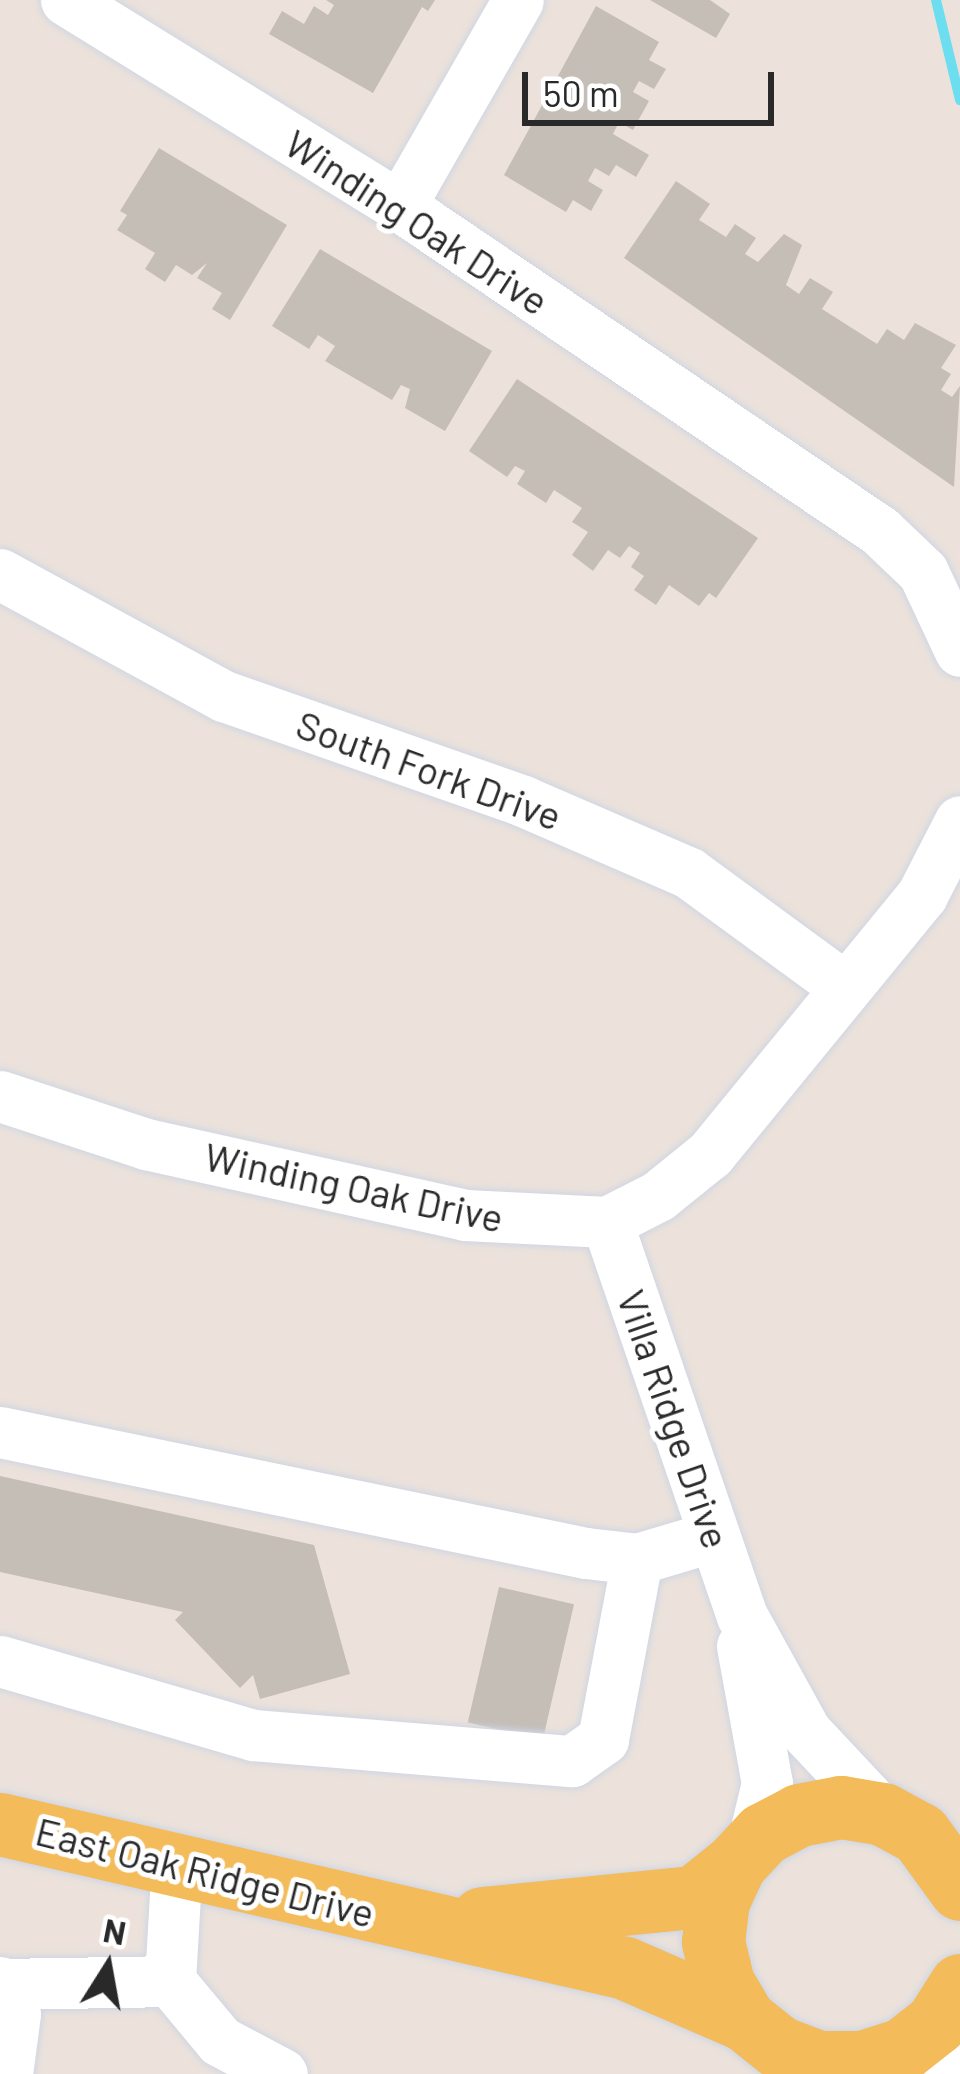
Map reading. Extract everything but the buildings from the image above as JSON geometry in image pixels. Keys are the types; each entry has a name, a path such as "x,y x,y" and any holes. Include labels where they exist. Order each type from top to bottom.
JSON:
{"main road":[{"name":"East Oak Ridge Drive","path":"409,1922 694,1897 799,1814 841,1807 917,1827"},
{"name":"East Oak Ridge Drive","path":"0,1824 178,1860 409,1922 626,1968 745,2020 779,2047 842,2068"},
{"path":"917,1827 950,1865 960,1889"},
{"path":"744,1854 718,1901 713,1942 723,1984 745,2020"},
{"path":"842,2068 902,2049 936,2023 958,1989"}],"street":[{"name":"Winding Oak Drive","path":"66,0 400,206 880,531 923,572 960,651"},
{"path":"400,206 518,0"},
{"name":"South Fork Drive","path":"0,574 224,696 523,801 688,873 845,987"},
{"path":"607,1222 658,1196 710,1154 922,895 960,821"},
{"name":"Winding Oak Drive","path":"0,1096 146,1144 465,1215 607,1222"},
{"name":"Villa Ridge Drive","path":"607,1222 742,1616 806,1732 917,1827"},
{"path":"0,1432 637,1558 714,1536"},
{"path":"0,1661 254,1735 572,1761 603,1739 637,1558"},
{"name":"Villa Ridge Drive","path":"742,1616 766,1783 744,1854"},
{"path":"178,1860 170,1981 220,2041 282,2074"},
{"path":"7,2074 15,2014 1,1983 170,1981"},
{"path":"949,2074 958,1989"}],"waterway":[{"path":"936,0 960,100"}]}
